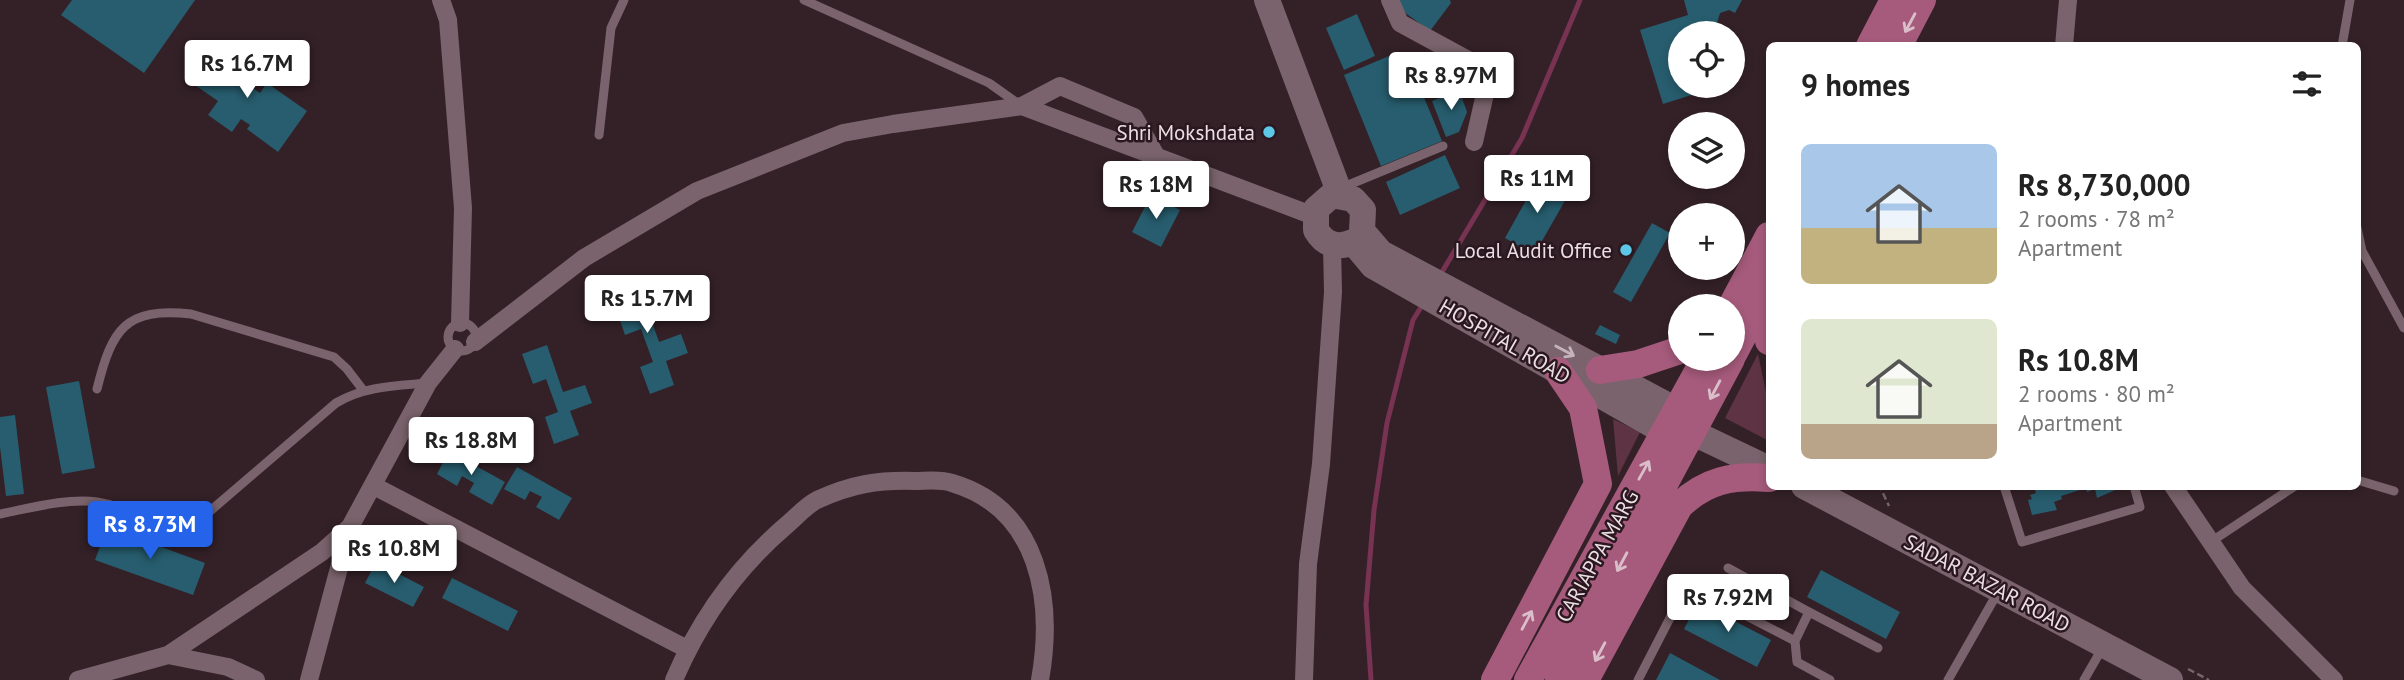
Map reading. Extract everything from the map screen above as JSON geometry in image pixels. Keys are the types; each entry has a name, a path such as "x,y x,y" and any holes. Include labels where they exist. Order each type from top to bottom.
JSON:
{"main road":[{"path":"1872,42 1894,0"},
{"path":"1900,42 1922,0"},
{"path":"1738,294 1766,242"},
{"name":"CARIAPPA MARG","path":"1745,332 1766,292"},
{"path":"1600,370 1638,364 1668,354"},
{"path":"1495,680 1598,484 1583,408 1558,371"},
{"name":"CARIAPPA MARG","path":"1559,680 1687,428 1702,371"},
{"name":"CARIAPPA MARG","path":"1528,680 1723,371"},
{"path":"1586,680 1679,506 1715,481 1744,476 1766,478"}],"street":[{"path":"441,0 448,20 463,208 460,323"},
{"path":"1268,0 1339,192 1353,199 1363,210 1349,239 1333,292 1321,464 1308,564 1304,680"},
{"path":"1390,0 1400,23 1490,72 1474,142"},
{"path":"2064,42 2068,0"},
{"path":"475,342 584,257 697,191 843,133 1022,106 1060,86 1134,117 1155,155"},
{"path":"1022,106 1314,216"},
{"path":"1339,192 1326,198 1316,209 1314,216 1320,236 1349,239"},
{"name":"HOSPITAL ROAD","path":"1349,239 1373,266 1393,268 1457,304 1558,371 1687,428"},
{"name":"HOSPITAL ROAD","path":"1457,304 1600,370 1687,428"},
{"path":"309,680 350,527 428,383 455,349"},
{"path":"1687,428 1766,468"},
{"path":"674,680 702,621 757,550 815,501 874,480 950,482 992,501 1022,535 1040,573 1046,617 1040,680"},
{"path":"374,486 687,649"},
{"name":"SADAR BAZAR ROAD","path":"1812,490 2170,680"},
{"path":"2176,490 2242,588 2334,680"},
{"path":"78,680 168,655 322,552 350,527"},
{"path":"168,655 228,667 256,680"}],"lane":[{"path":"599,135 611,28 624,0"},
{"path":"804,0 989,83 1022,106"},
{"path":"2343,42 2350,0"},
{"path":"1339,192 1443,146"},
{"path":"2361,246 2404,328"},
{"path":"97,389 105,358 122,326 134,319 158,312 171,312 191,314 334,357 363,390"},
{"path":"460,323 473,329 475,342 466,351 455,349 449,343 448,333 460,323"},
{"path":"0,514 81,501 111,506 157,524 172,527 190,525 229,496 335,403 363,390 428,383"},
{"path":"2361,481 2394,491"},
{"path":"2005,490 2021,542 2140,506 2134,490"},
{"path":"2212,541 2289,490"},
{"path":"1728,568 1878,648"},
{"path":"1638,680 1687,584 1795,641"},
{"path":"1948,680 1999,590"},
{"path":"1809,612 1795,641 1797,662 1830,680"},
{"path":"2084,680 2104,645"}],"shaded area":[{"path":"1758,354 1766,392 1766,439 1725,418"},
{"path":"1613,419 1640,432 1618,476"}],"building":[{"path":"72,0 195,0 144,73 61,15"},
{"path":"1399,0 1450,0 1451,3 1430,31 1404,12"},
{"path":"1684,0 1742,0 1735,13 1729,10 1720,13 1718,21 1669,21 1688,15"},
{"path":"1357,14 1375,56 1344,70 1326,28"},
{"path":"1668,21 1668,98 1682,98 1663,104 1640,30"},
{"path":"226,43 250,60 238,78 260,93 267,83 307,111 278,152 247,129 250,125 241,119 232,132 208,115 218,101 189,81 204,58 217,67 220,63 215,59"},
{"path":"1389,56 1400,84 1416,78 1442,141 1381,166 1344,75"},
{"path":"1459,90 1467,112 1459,132 1446,137 1432,101"},
{"path":"1445,155 1460,188 1400,215 1386,182"},
{"path":"1540,175 1570,192 1534,255 1505,238"},
{"path":"1151,195 1180,210 1161,247 1132,232"},
{"path":"1652,223 1668,232 1668,237 1631,302 1613,292"},
{"path":"637,279 659,342 681,334 688,353 666,361 674,385 650,394 640,367 653,362 641,329 625,335 609,289"},
{"path":"1600,325 1620,335 1616,344 1595,334"},
{"path":"547,345 563,392 585,385 592,403 570,411 579,435 554,444 545,417 558,412 546,379 533,384 522,354"},
{"path":"79,381 95,468 62,474 46,387"},
{"path":"15,415 24,494 6,496 0,447 0,417"},
{"path":"449,451 505,482 492,505 469,492 474,483 462,476 457,486 437,474"},
{"path":"517,467 572,498 559,520 536,507 542,497 530,491 525,500 504,489"},
{"path":"2035,490 2080,490 2061,496 2062,499 2054,502 2057,510 2032,515 2028,500 2032,499 2030,495 2036,493"},
{"path":"2095,490 2115,490 2097,498"},
{"path":"107,527 205,563 193,595 95,560"},
{"path":"376,562 424,587 413,607 365,583"},
{"path":"1821,570 1900,612 1886,639 1807,597"},
{"path":"452,578 518,611 508,631 442,598"},
{"path":"1698,602 1771,640 1757,667 1684,629"},
{"path":"1670,653 1720,680 1656,680"}],"waterway":[{"path":"1439,277 1522,138 1580,0"},
{"path":"1371,680 1366,605 1374,510 1387,423 1413,320 1423,304"}],"place":[{"name":"Shri Mokshdata","path":"1269,132"},
{"name":"Local Audit Office","path":"1626,250"}]}
